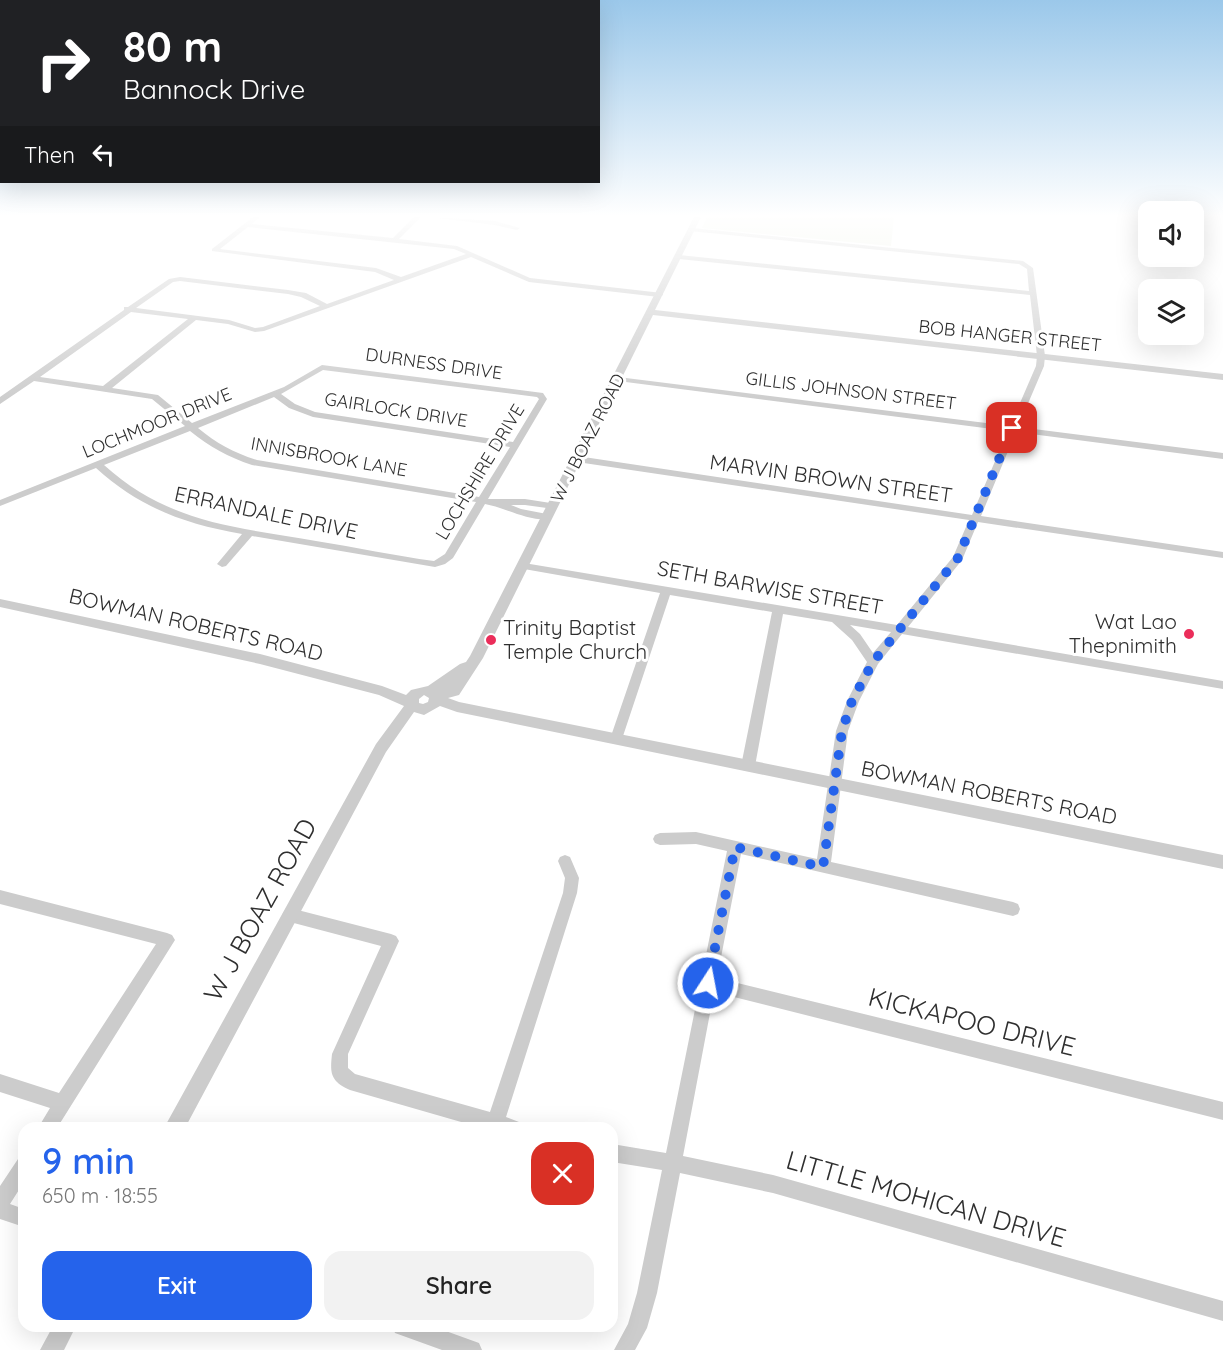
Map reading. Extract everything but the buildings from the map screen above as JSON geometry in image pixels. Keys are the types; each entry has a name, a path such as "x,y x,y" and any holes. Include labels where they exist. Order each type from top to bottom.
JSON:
{"street":[{"path":"0,401 165,282 175,280"},
{"path":"188,280 288,292 303,295 327,306"},
{"path":"127,309 239,324 255,330 264,329 401,280"},
{"path":"529,280 659,296"},
{"name":"W J BOAZ ROAD","path":"177,1122 381,748 401,722 425,700 454,691 476,658 667,280"},
{"path":"911,280 1032,292"},
{"path":"823,867 842,731 852,701 873,662 953,566 976,518 1040,366 1041,356 1031,280"},
{"name":"BOB HANGER STREET","path":"651,312 1223,377"},
{"path":"105,389 194,318"},
{"name":"LOCHMOOR DRIVE","path":"0,503 275,394 298,384 322,367"},
{"name":"DURNESS DRIVE","path":"322,367 542,397"},
{"name":"INNISBROOK LANE","path":"32,378 155,397 212,444 229,454 255,463 483,500 519,512 548,517"},
{"name":"GILLIS JOHNSON STREET","path":"618,379 1223,456"},
{"name":"GAIRLOCK DRIVE","path":"275,394 292,406 313,414 517,445"},
{"name":"LOCHSHIRE DRIVE","path":"441,562 449,556 517,445 542,403 542,397"},
{"name":"MARVIN BROWN STREET","path":"577,459 1223,555"},
{"name":"ERRANDALE DRIVE","path":"97,464 113,481 151,506 196,521 429,563 441,562"},
{"name":"INNISBROOK LANE","path":"497,503 525,502 554,506"},
{"path":"222,564 249,532"},
{"name":"SETH BARWISE STREET","path":"524,566 1223,685"},
{"path":"616,739 666,590"},
{"name":"BOWMAN ROBERTS ROAD","path":"0,603 260,659 382,691 460,708 1223,862"},
{"path":"748,766 778,609"},
{"path":"832,618 856,637 873,662"},
{"path":"660,839 696,838 1013,909"},
{"path":"624,1350 637,1328 647,1293 735,847"},
{"path":"495,1122 570,893 572,878 566,861"},
{"path":"0,897 167,940 51,1122"},
{"path":"290,915 392,941 340,1054 339,1072 344,1077 360,1084 492,1122"},
{"name":"KICKAPOO DRIVE","path":"708,983 1223,1111"},
{"path":"0,1083 63,1102"},
{"name":"LITTLE MOHICAN DRIVE","path":"618,1155 673,1163 773,1184 1223,1311"},
{"path":"0,1203 18,1186"},
{"path":"0,1210 18,1216"},
{"path":"52,1350 62,1332"},
{"path":"420,1332 472,1350"}],"place":[{"name":"Wat Lao Thepnimith","path":"1189,634"},
{"name":"Trinity Baptist Temple Church","path":"491,640"}],"route":[{"path":"708,983 735,847 823,867 842,731 852,701 873,662 958,558 1012,428"}]}
